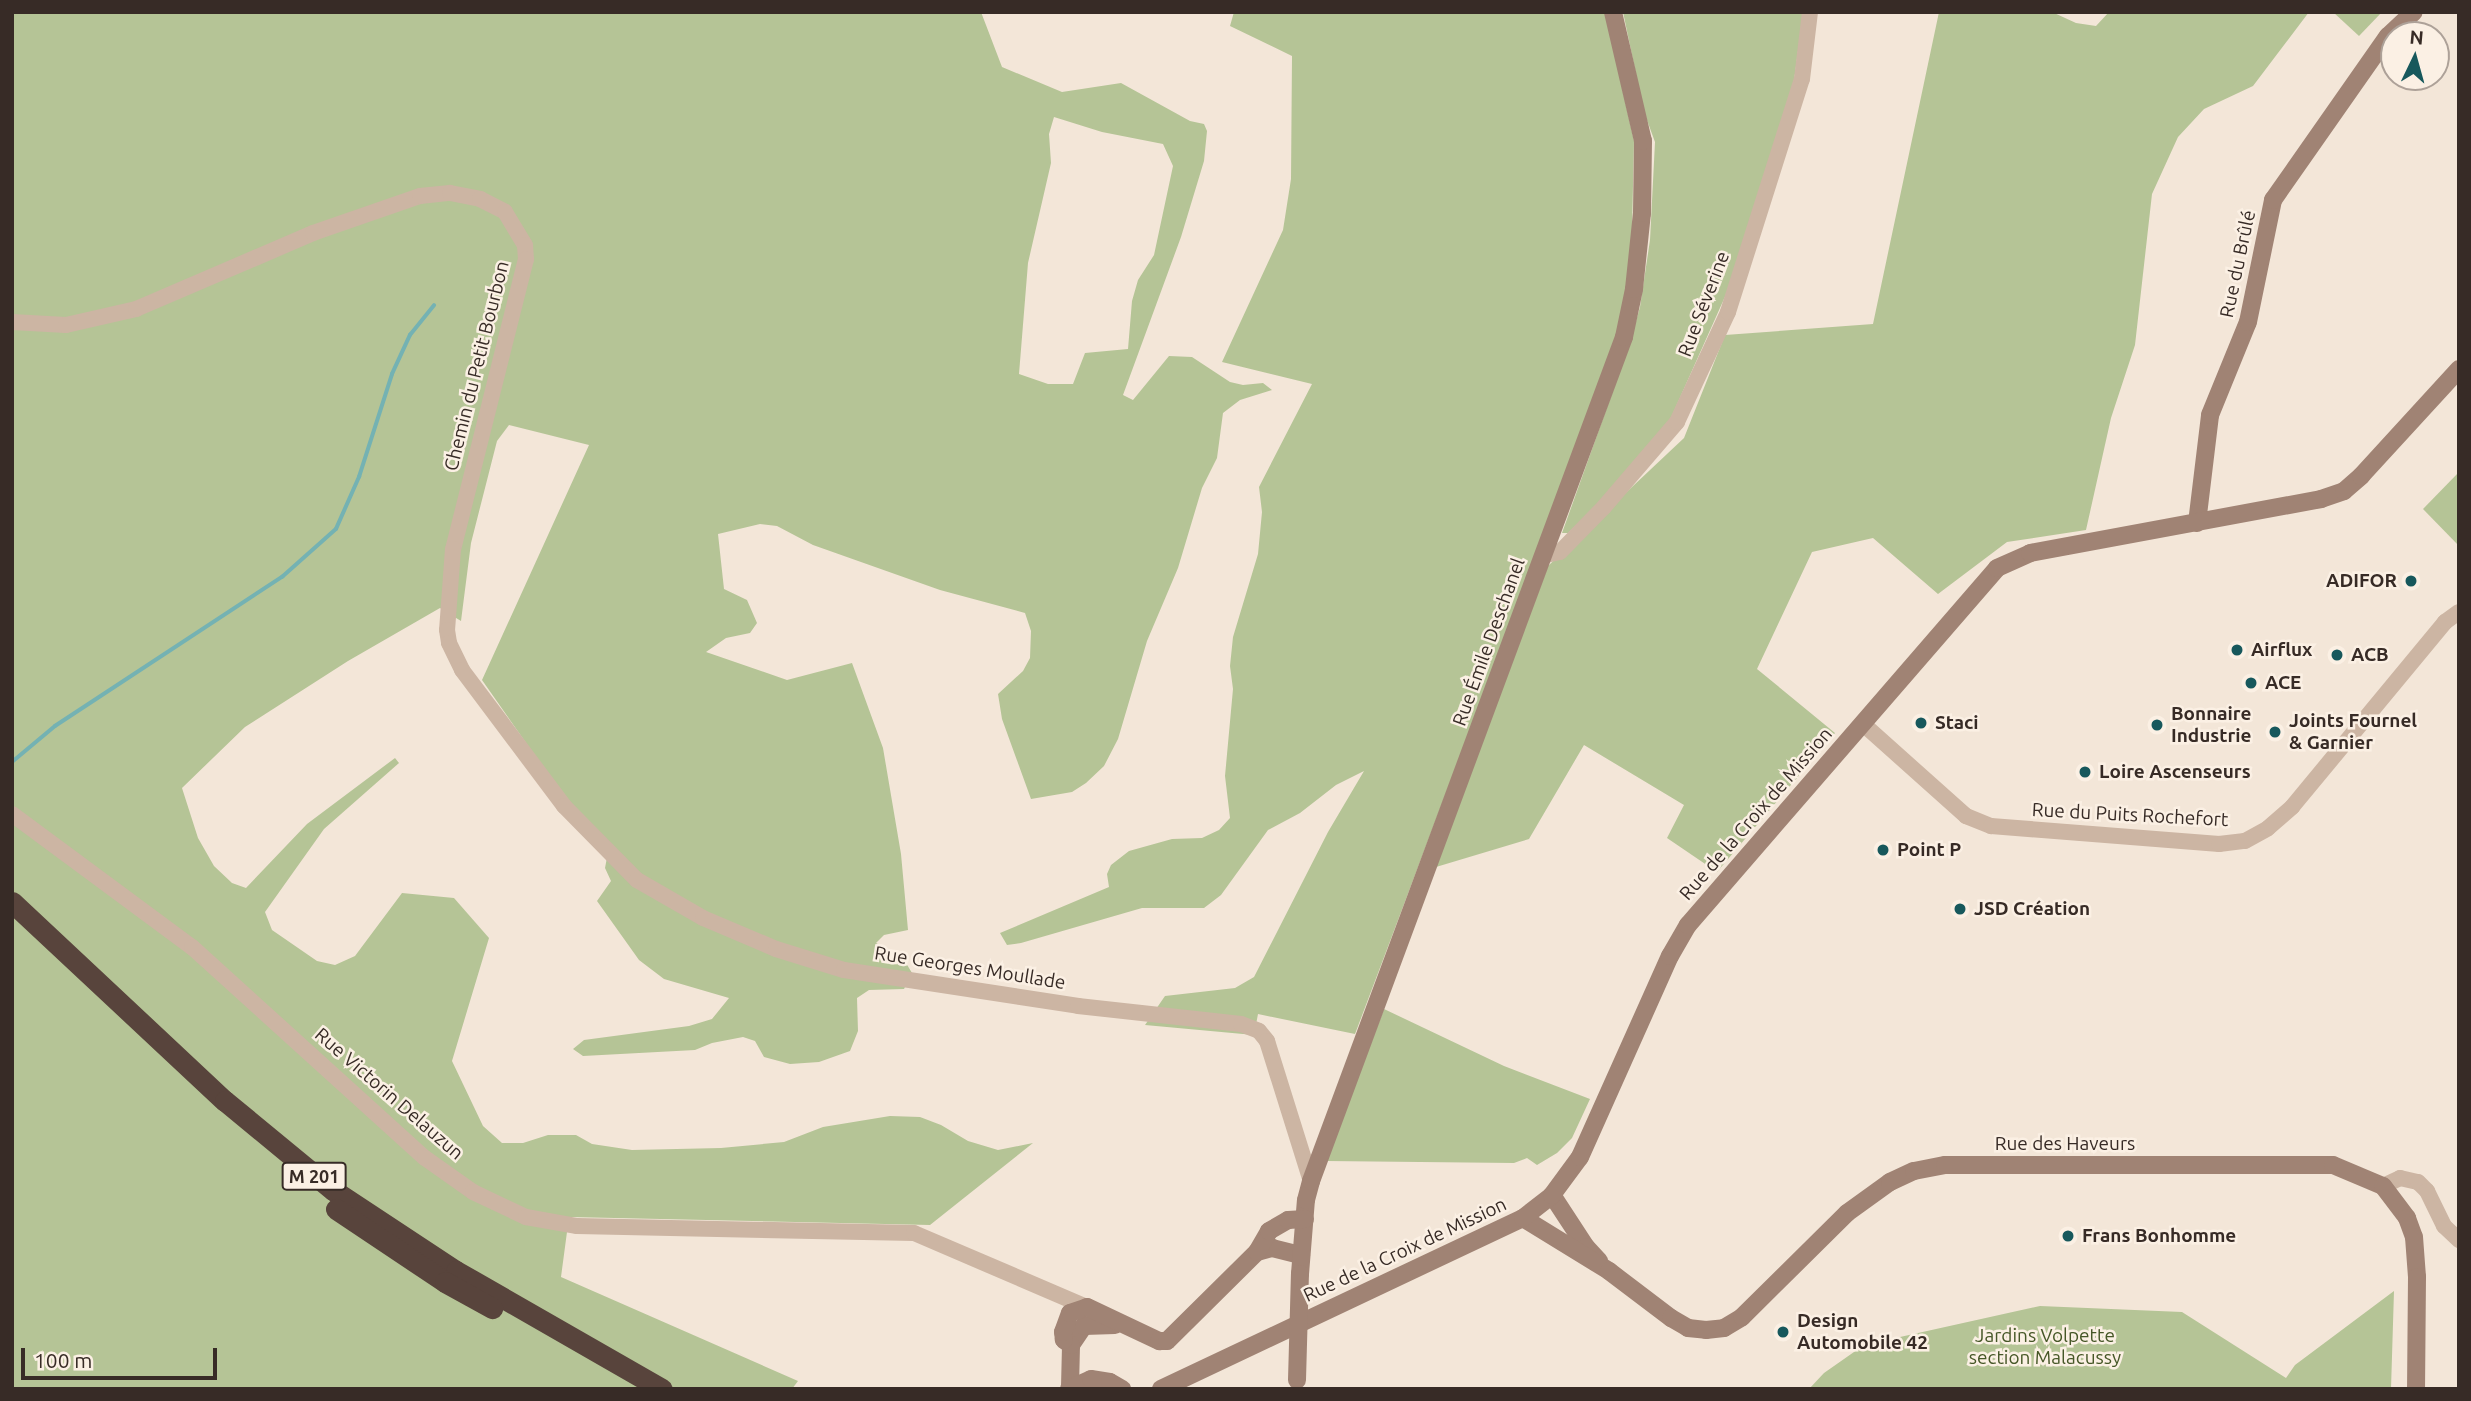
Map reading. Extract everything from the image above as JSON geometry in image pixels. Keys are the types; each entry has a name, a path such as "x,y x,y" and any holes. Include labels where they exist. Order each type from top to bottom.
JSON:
{"highway":[{"name":"M 201","path":"12,902 225,1101 332,1190 456,1272 662,1389"},
{"name":"M 201","path":"12,917 217,1112 364,1231 445,1282 636,1389"}],"main road":[{"name":"Rue Émile Deschanel","path":"1296,1385 1301,1255 1311,1181 1624,337 1634,289 1642,213 1643,141 1613,12"},
{"name":"Rue du Brûlé","path":"2197,523 2210,415 2248,322 2273,200 2388,36 2414,12"},
{"name":"Rue de la Croix de Mission","path":"1161,1389 1523,1218 1552,1195 1580,1157 1670,956 1688,925 1997,568 2030,553 2321,499 2344,491 2459,369"},
{"name":"Rue des Haveurs","path":"1523,1218 1609,1271 1671,1318 1688,1328 1706,1330 1724,1328 1742,1317 1847,1213 1890,1182 1914,1171 1945,1166 2333,1165 2361,1174 2383,1186 2407,1218 2414,1237 2417,1277 2416,1389"},
{"name":"Rue des Haveurs","path":"1552,1195 1586,1247 1609,1271"},
{"path":"1091,1379 1064,1340 1067,1316 1076,1309 1087,1307 1159,1342 1167,1341 1257,1252 1269,1231 1288,1220 1305,1219"},
{"path":"1257,1252 1272,1248 1301,1255"},
{"path":"1122,1389 1110,1382 1091,1379 1070,1388 1072,1353 1084,1326 1127,1326"}],"street":[{"name":"Rue Séverine","path":"1542,556 1559,552 1604,507 1677,422 1728,312 1802,79 1810,12"},
{"name":"Chemin du Petit Bourbon","path":"12,322 66,325 136,309 313,233 419,196 450,193 470,197 505,212 525,245 526,259 453,549 447,630 449,643 462,670 564,806"},
{"name":"Rue du Puits Rochefort","path":"1862,723 1966,816 1991,826 2219,844 2245,841 2268,828 2292,807 2445,622 2459,612"},
{"name":"Rue Georges Moullade","path":"564,806 637,880 703,918 776,949 844,970 1078,1006 1241,1024 1259,1031 1267,1041 1311,1181"},
{"name":"Rue Victorin Delauzun","path":"12,814 192,947 425,1158 474,1192 526,1217 577,1226 914,1233 1087,1307"},
{"path":"2383,1186 2400,1178 2418,1182 2427,1191 2444,1226 2459,1240"}],"green space":[{"path":"12,12 981,12 1002,67 1062,92 1121,83 1190,121 1204,124 1207,131 1204,161 1181,237 1123,395 1133,400 1169,356 1192,357 1230,382 1243,385 1263,383 1272,390 1240,400 1223,413 1217,458 1202,488 1178,568 1147,641 1118,739 1104,766 1086,783 1072,792 1031,799 1002,719 998,694 1023,671 1030,658 1031,631 1025,613 940,590 813,545 777,526 760,524 718,534 724,589 747,600 757,623 750,633 726,638 706,652 787,680 852,663 883,748 901,854 908,930 884,935 876,943 903,958 912,973 904,989 869,990 857,998 858,1031 850,1051 819,1062 790,1064 764,1057 755,1041 743,1037 712,1043 695,1050 583,1056 573,1049 584,1040 689,1026 712,1019 729,998 664,979 639,960 597,901 611,881 605,868 609,847 566,800 482,680 589,445 509,425 497,441 471,543 461,621 440,608 348,661 245,727 182,788 198,838 214,866 232,883 246,888 307,824 395,758 399,763 324,829 265,912 272,930 317,961 335,965 355,956 402,893 454,898 489,938 452,1061 483,1126 502,1143 523,1143 548,1135 576,1135 592,1144 632,1150 721,1148 784,1142 823,1127 890,1116 920,1117 941,1125 968,1141 998,1150 1033,1143 930,1225 569,1217 561,1277 798,1381 792,1389 12,1389","holes":["1054,117 1102,132 1163,144 1173,166 1154,255 1138,280 1132,301 1128,349 1085,353 1073,384 1048,384 1019,374 1028,263 1051,163 1049,134"]},
{"path":"1234,12 1605,12 1634,141 1631,275 1615,345 1355,1034 1258,1014 1254,1035 1145,1025 1165,996 1235,988 1254,977 1328,832 1364,771 1336,785 1300,813 1268,830 1221,895 1204,908 1142,908 1007,945 1000,933 1109,887 1107,874 1111,865 1129,851 1172,839 1202,838 1219,830 1230,818 1225,776 1233,689 1230,666 1233,637 1258,554 1262,512 1259,487 1312,384 1222,362 1283,230 1291,179 1292,56 1230,26"},
{"path":"1623,12 1803,12 1793,89 1732,281 1666,429 1614,489 1568,533 1562,533 1629,346 1640,307 1650,240 1655,142 1644,112"},
{"path":"1939,12 2052,12 2076,23 2096,26 2109,12 2309,12 2253,86 2204,109 2178,137 2152,194 2135,345 2111,418 2086,530 2007,542 1938,594 1873,538 1812,552 1757,669 1835,733 1717,872 1667,838 1684,805 1584,745 1529,839 1436,867 1548,566 1684,438 1725,335 1873,324"},
{"path":"2333,12 2382,12 2359,36"},
{"path":"2459,472 2459,546 2423,509"},
{"path":"1384,1009 1504,1066 1590,1099 1572,1138 1557,1153 1537,1165 1527,1158 1514,1163 1326,1161"},
{"name":"Jardins Volpette section Malacussy","path":"2394,1291 2391,1389 1809,1389 1824,1373 1864,1345 2040,1306 2182,1312 2286,1378 2295,1365"}],"waterway":[{"path":"12,762 55,726 282,577 336,529 359,477 392,374 410,335 434,305"}],"place":[{"name":"ADIFOR","path":"2411,581"},
{"name":"Airflux","path":"2237,650"},
{"name":"ACB","path":"2337,655"},
{"name":"ACE","path":"2251,683"},
{"name":"Staci","path":"1921,723"},
{"name":"Bonnaire Industrie","path":"2157,725"},
{"name":"Joints Fournel & Garnier","path":"2275,732"},
{"name":"Loire Ascenseurs","path":"2085,772"},
{"name":"Point P","path":"1883,850"},
{"name":"JSD Création","path":"1960,909"},
{"name":"Frans Bonhomme","path":"2068,1236"},
{"name":"Design Automobile 42","path":"1783,1332"}]}
